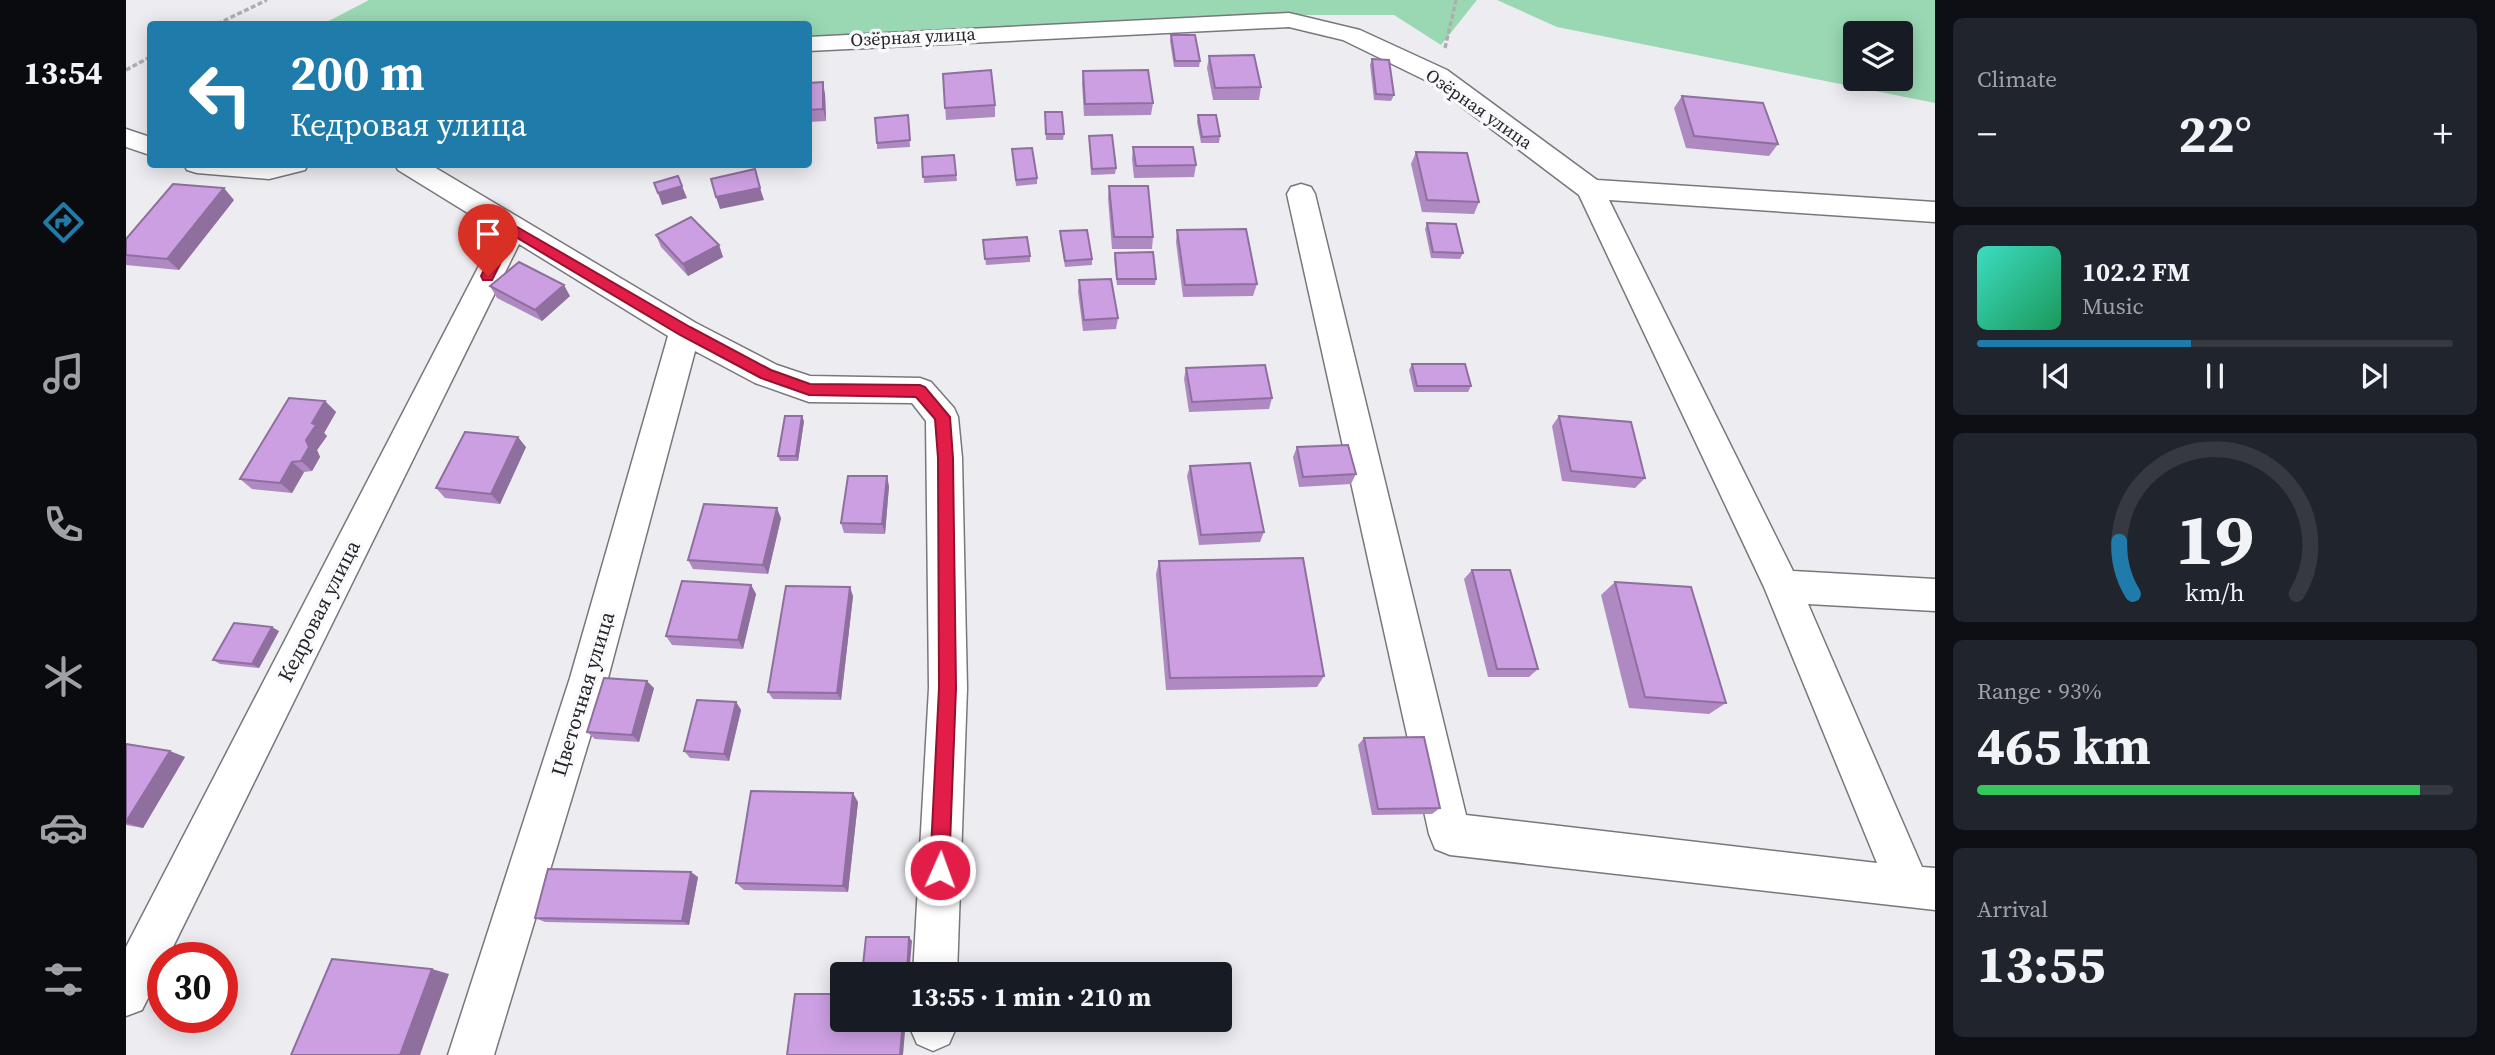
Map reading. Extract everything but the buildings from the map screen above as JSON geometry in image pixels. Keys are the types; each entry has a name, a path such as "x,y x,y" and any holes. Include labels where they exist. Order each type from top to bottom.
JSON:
{"street":[{"name":"Озёрная улица","path":"812,44 953,34 1289,20 1351,35 1438,76 1590,189"},
{"path":"126,138 147,145"},
{"path":"245,168 278,168"},
{"path":"414,168 685,331 766,374 809,389 920,391 942,417 948,688 936,962"},
{"path":"1922,889 1782,586 1590,189 1935,212"},
{"path":"1301,194 1450,834 1922,889"},
{"name":"Кедровая улица","path":"126,994 512,229"},
{"name":"Цветочная улица","path":"471,1055 589,678 685,331"},
{"path":"1782,586 1935,595"}],"path":[{"path":"222,21 267,0"},
{"path":"1438,76 1456,0"},
{"path":"126,70 147,59"}],"green space":[{"path":"369,0 1477,0 1441,45 1394,15 1222,15 812,47 812,21 329,21"},
{"path":"1497,0 1935,0 1935,103 1875,91 1913,91 1913,21 1843,21 1843,85 1557,27"}],"route":[{"path":"488,276 512,229 685,331 766,374 809,389 920,391 942,417 948,688 940,870"}]}
